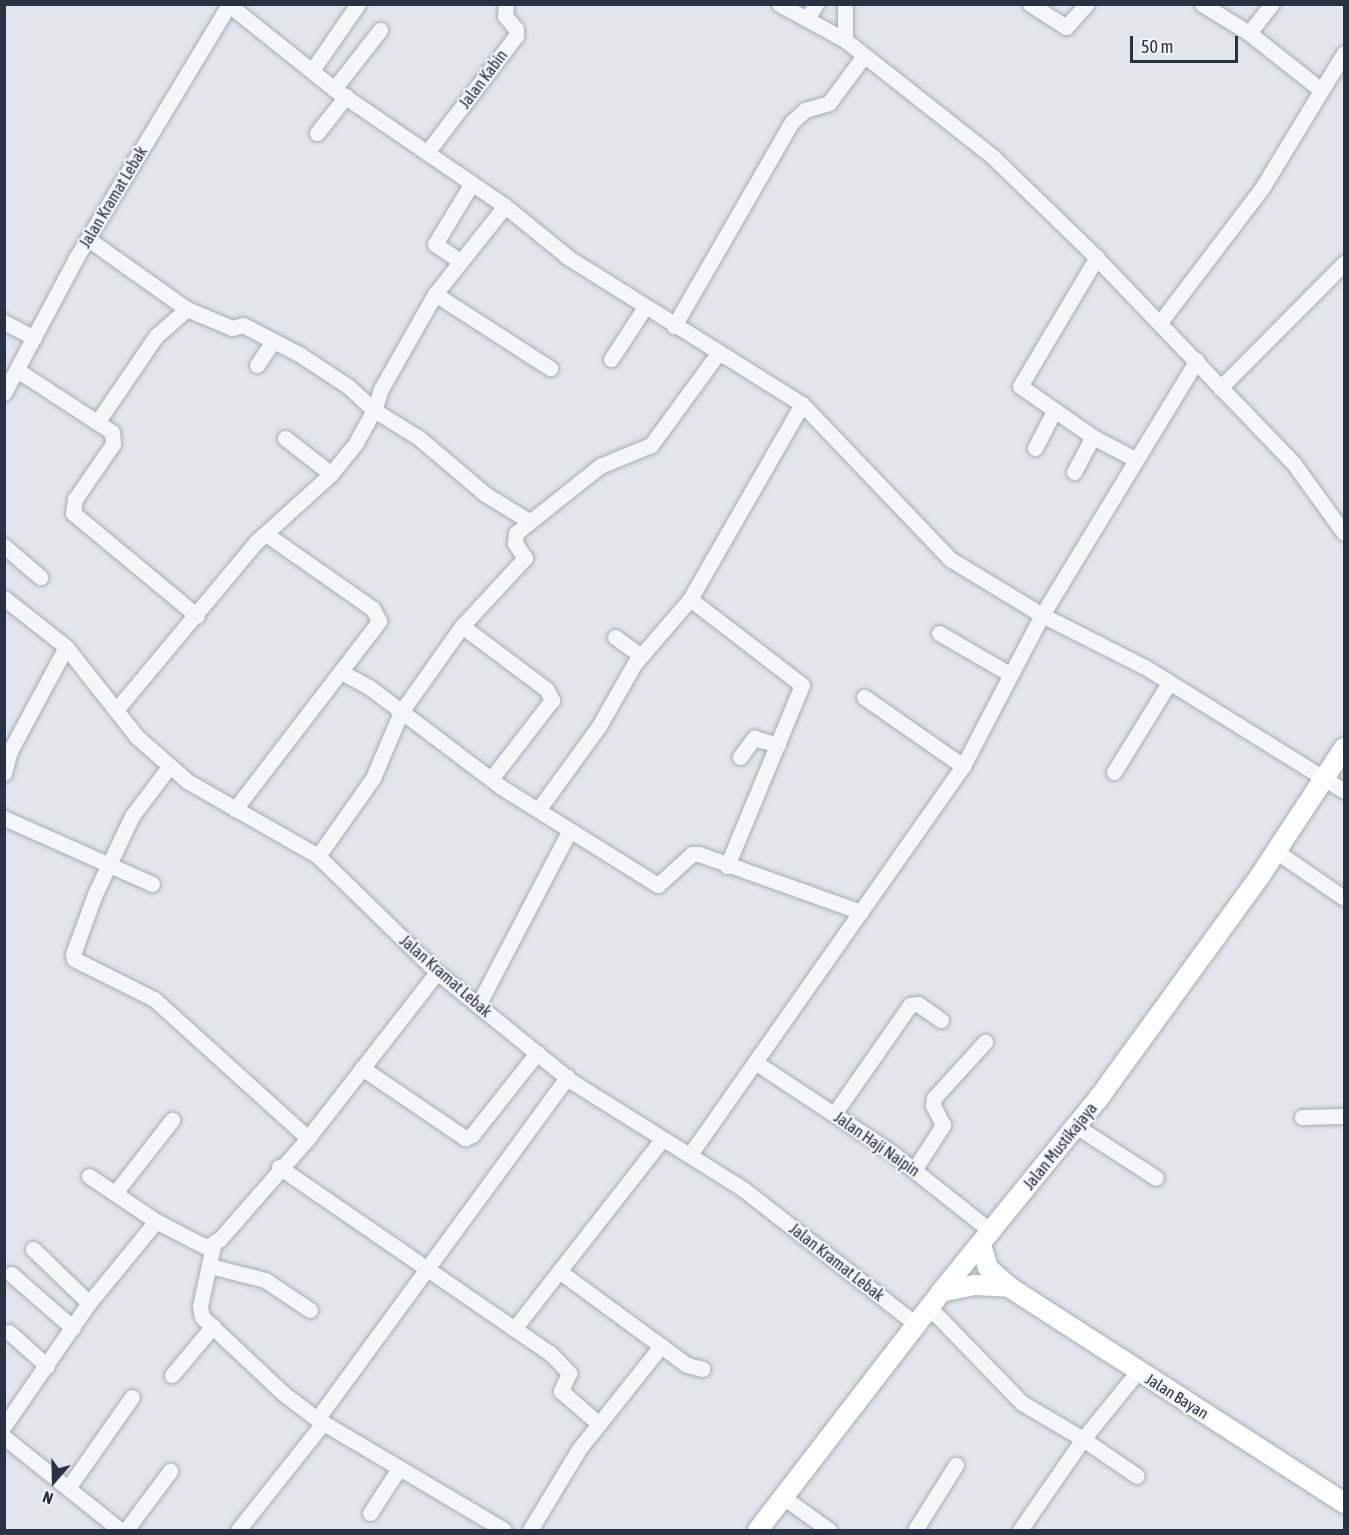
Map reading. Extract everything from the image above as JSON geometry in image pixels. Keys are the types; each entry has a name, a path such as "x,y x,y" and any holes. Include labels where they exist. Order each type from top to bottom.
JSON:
{"main road":[{"name":"Jalan Mustikajaya","path":"758,1530 929,1307 1076,1126 1277,852 1326,782 1344,747"},
{"name":"Jalan Bayan","path":"986,1239 988,1268 1009,1287 1344,1503"},
{"name":"Jalan Bayan","path":"941,1292 975,1285 1009,1287"}],"street":[{"path":"313,69 358,4"},
{"name":"Jalan Kabin","path":"428,151 516,36 516,30 504,16 506,4"},
{"path":"779,4 845,40 863,57 993,157 1161,321 1220,388 1294,464 1344,533"},
{"path":"807,18 816,4"},
{"path":"845,4 845,40"},
{"path":"1030,4 1066,27 1087,4"},
{"path":"1202,4 1248,33 1320,90"},
{"path":"1248,33 1272,4"},
{"path":"228,5 340,92 505,206 568,258 802,404 950,559 1042,615 1169,683 1344,791"},
{"name":"Jalan Kramat Lebak","path":"4,393 88,238 228,5"},
{"path":"317,133 380,30"},
{"path":"1161,321 1262,188 1344,53"},
{"path":"674,326 792,123 805,110 829,103 863,57"},
{"path":"460,261 435,244 472,183"},
{"path":"116,710 266,534 331,474 356,443 374,410 381,389 435,294 505,206"},
{"path":"88,238 187,309 232,328 243,325 334,376 374,410 419,438 485,494 529,521"},
{"path":"1096,257 1020,384 1054,411 1093,437 1135,459"},
{"path":"1220,388 1344,263"},
{"path":"435,294 550,368"},
{"path":"611,359 645,308"},
{"path":"98,421 156,336 187,309"},
{"path":"4,322 34,338"},
{"path":"257,364 273,341"},
{"path":"318,856 373,778 401,712 462,626 525,558 515,537 529,521 600,466 651,445 719,352"},
{"path":"691,1153 758,1064 963,766 1008,673 1135,459 1197,360"},
{"path":"17,370 112,432 113,444 75,499 73,513 197,616"},
{"path":"538,810 599,726 641,656 690,599 802,404"},
{"path":"1035,448 1054,411"},
{"path":"1074,472 1093,437"},
{"path":"285,438 331,474"},
{"path":"235,809 341,672 378,621 379,614 266,534"},
{"path":"4,546 40,577"},
{"name":"Jalan Kramat Lebak","path":"4,598 66,647 137,737 169,767 235,809 318,856 437,972 567,1077 661,1141 691,1153 916,1325"},
{"path":"690,599 802,686 727,866"},
{"path":"462,626 546,689 552,700 491,779"},
{"path":"939,633 1008,673"},
{"path":"615,637 641,656"},
{"path":"4,773 12,732 66,647"},
{"path":"341,672 349,673 491,779 568,832 658,885 692,855 861,912"},
{"path":"1114,772 1169,683"},
{"path":"864,697 963,766"},
{"path":"740,757 754,738 778,745"},
{"path":"169,767 132,816 73,954 74,959 154,999 308,1138"},
{"path":"4,818 108,868 152,884"},
{"path":"478,1005 568,832"},
{"path":"1277,852 1344,898"},
{"path":"437,972 308,1138 279,1167 213,1246 200,1312 284,1394 320,1421 398,1470 504,1530"},
{"path":"834,1114 910,1005 918,1004 941,1020"},
{"path":"914,1170 943,1125 933,1105 934,1098 985,1042"},
{"path":"362,1068 465,1138 471,1135 537,1053"},
{"name":"Jalan Haji Naipin","path":"758,1064 914,1170 986,1239"},
{"path":"238,1530 320,1421 428,1267 567,1077"},
{"path":"1302,1117 1344,1116"},
{"path":"115,1193 172,1120"},
{"path":"1076,1126 1156,1178"},
{"path":"514,1329 661,1141"},
{"path":"279,1167 428,1267 550,1353 568,1371 561,1391 599,1424"},
{"path":"89,1176 156,1221 200,1245 213,1246"},
{"path":"4,1426 89,1303 156,1221"},
{"path":"33,1249 89,1303"},
{"path":"210,1266 265,1280 310,1310"},
{"path":"559,1271 687,1365 702,1369"},
{"path":"11,1274 73,1328"},
{"path":"929,1307 1022,1404 1083,1439 1137,1476"},
{"path":"172,1375 213,1326"},
{"path":"9,1332 47,1366"},
{"path":"530,1530 599,1424 661,1346"},
{"path":"1020,1530 1083,1439 1138,1371"},
{"path":"68,1488 132,1397"},
{"path":"4,1437 120,1530"},
{"path":"915,1530 956,1465"},
{"path":"370,1514 398,1470"},
{"path":"126,1530 170,1471"},
{"path":"783,1497 829,1530"}]}
